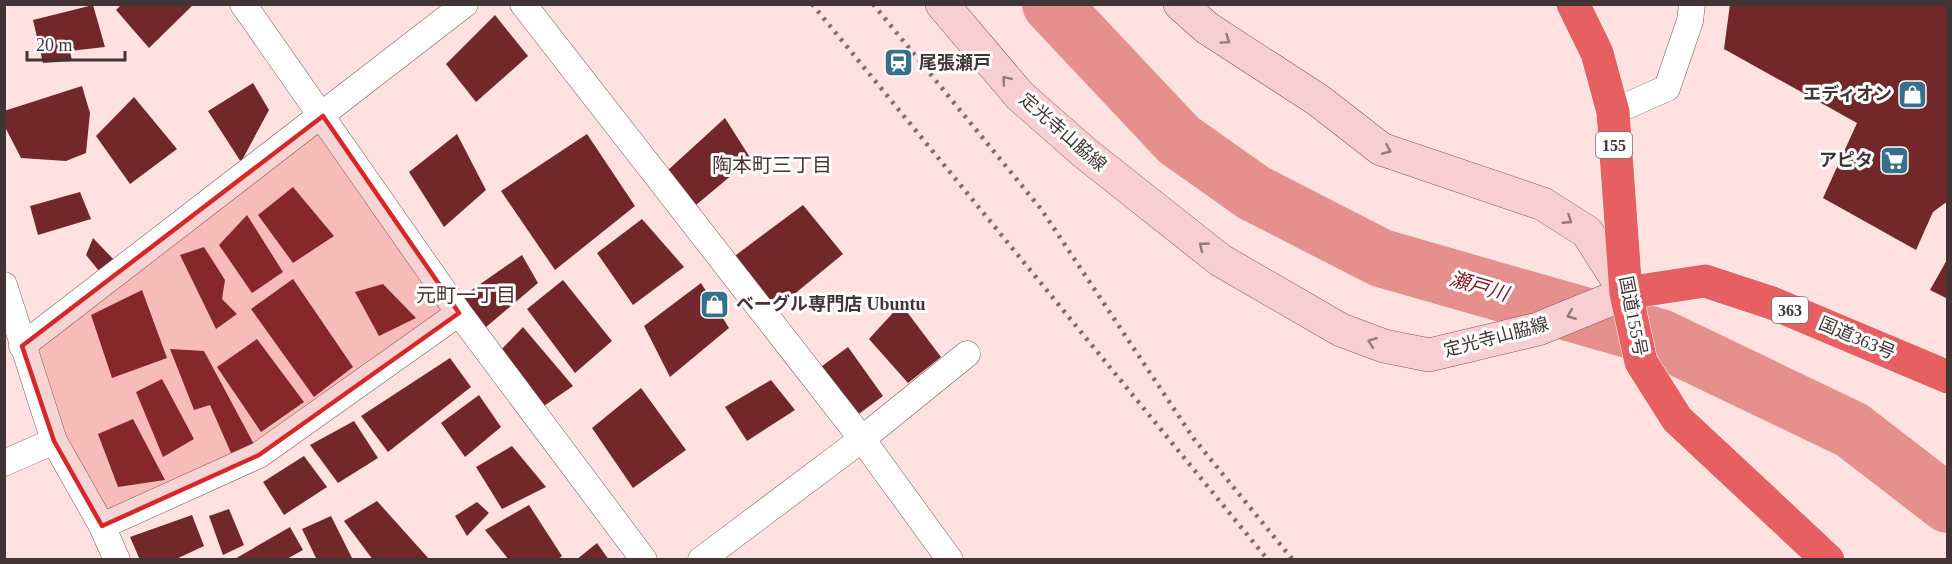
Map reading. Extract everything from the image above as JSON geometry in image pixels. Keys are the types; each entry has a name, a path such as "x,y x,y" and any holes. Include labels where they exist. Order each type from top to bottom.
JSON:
{"highway":[{"name":"国道155号","path":"1573,4 1598,53 1613,112 1626,293 1641,362 1677,419 1828,560"},
{"name":"国道363号","path":"1626,293 1705,281 1772,303 1947,377"}],"main road":[{"name":"定光寺山脇線","path":"942,4 1020,96 1085,153 1220,260 1341,330 1384,346 1429,355 1538,329 1626,293"},
{"path":"1180,4 1208,28 1318,100 1381,149 1543,204 1587,232 1626,293"}],"street":[{"path":"243,4 459,313 644,560"},
{"path":"22,346 323,116 465,4"},
{"path":"523,4 862,439 950,560"},
{"path":"1613,112 1667,88 1690,21 1692,4"},
{"path":"4,285 54,441 102,526 117,560"},
{"path":"102,526 259,454 459,313"},
{"path":"701,560 862,439 967,354"},
{"path":"4,463 54,441"}],"highlighted area":[{"path":"323,116 459,313 259,455 102,526 54,441 22,346"}],"building":[{"path":"122,4 194,4 149,48 116,10"},
{"name":"アピタ","path":"1730,4 1948,4 1948,201 1933,212 1916,250 1823,198 1857,123 1724,49"},
{"path":"93,5 105,47 70,51 72,61 43,63 33,20"},
{"path":"495,15 528,56 476,102 446,64"},
{"path":"253,83 269,110 241,162 208,111"},
{"path":"82,86 90,113 86,153 66,161 21,158 4,125 4,111"},
{"path":"134,97 177,149 130,184 96,136"},
{"path":"725,118 751,159 690,210 667,171"},
{"path":"457,134 486,190 444,227 409,172"},
{"path":"587,134 635,206 555,270 501,191"},
{"path":"293,187 334,236 293,263 258,215"},
{"path":"80,192 91,219 38,235 30,206"},
{"path":"803,205 843,254 775,310 732,258"},
{"path":"247,215 283,272 252,293 219,245"},
{"path":"642,219 684,267 633,305 597,253"},
{"path":"93,238 116,262 99,271 86,255"},
{"path":"204,247 225,280 222,299 237,314 216,329 180,255"},
{"path":"522,255 538,283 479,333 456,301"},
{"path":"1948,258 1948,299 1930,290"},
{"path":"293,279 353,367 314,397 251,309"},
{"path":"563,280 612,341 575,373 527,309"},
{"path":"701,283 729,328 670,377 644,326"},
{"path":"383,284 416,318 379,336 355,292"},
{"path":"142,290 167,358 112,378 91,315"},
{"path":"901,304 941,357 908,383 869,339"},
{"path":"523,327 573,386 541,408 500,351"},
{"path":"257,339 304,402 261,432 217,367"},
{"path":"848,347 883,396 856,416 818,369"},
{"path":"170,349 204,351 256,448 234,460 210,405 194,410"},
{"path":"450,358 471,387 388,452 361,416"},
{"path":"162,379 194,439 163,457 136,392"},
{"path":"771,380 795,410 747,441 725,407"},
{"path":"641,388 686,450 633,488 592,428"},
{"path":"479,395 501,427 465,457 441,423"},
{"path":"133,419 165,480 118,487 98,434"},
{"path":"354,421 378,458 338,483 310,445"},
{"path":"512,446 546,487 502,509 476,467"},
{"path":"304,456 327,487 284,515 263,482"},
{"path":"377,501 430,560 373,560 344,521"},
{"path":"477,502 489,513 467,536 455,516"},
{"path":"529,505 562,556 557,560 509,560 485,530"},
{"path":"229,509 244,545 223,555 209,516"},
{"path":"192,515 204,546 174,560 140,560 130,537"},
{"path":"331,516 353,560 317,560 302,529"},
{"path":"290,527 303,550 285,560 233,560"},
{"path":"597,543 609,560 576,560"}],"waterway":[{"name":"瀬戸川","path":"1051,4 1179,140 1254,193 1381,258 1660,338 1852,430 1948,504"}],"railway":[{"path":"812,4 1268,560"},
{"path":"873,4 1041,209 1194,439 1293,560"}],"place":[{"name":"尾張瀬戸","path":"898,63"},
{"name":"エディオン","path":"1913,94"},
{"name":"アピタ","path":"1894,160"},
{"name":"ベーグル専門店 Ubuntu","path":"715,304"}],"district":[{"name":"陶本町三丁目","path":"772,165"},
{"name":"元町一丁目","path":"466,295"}]}
